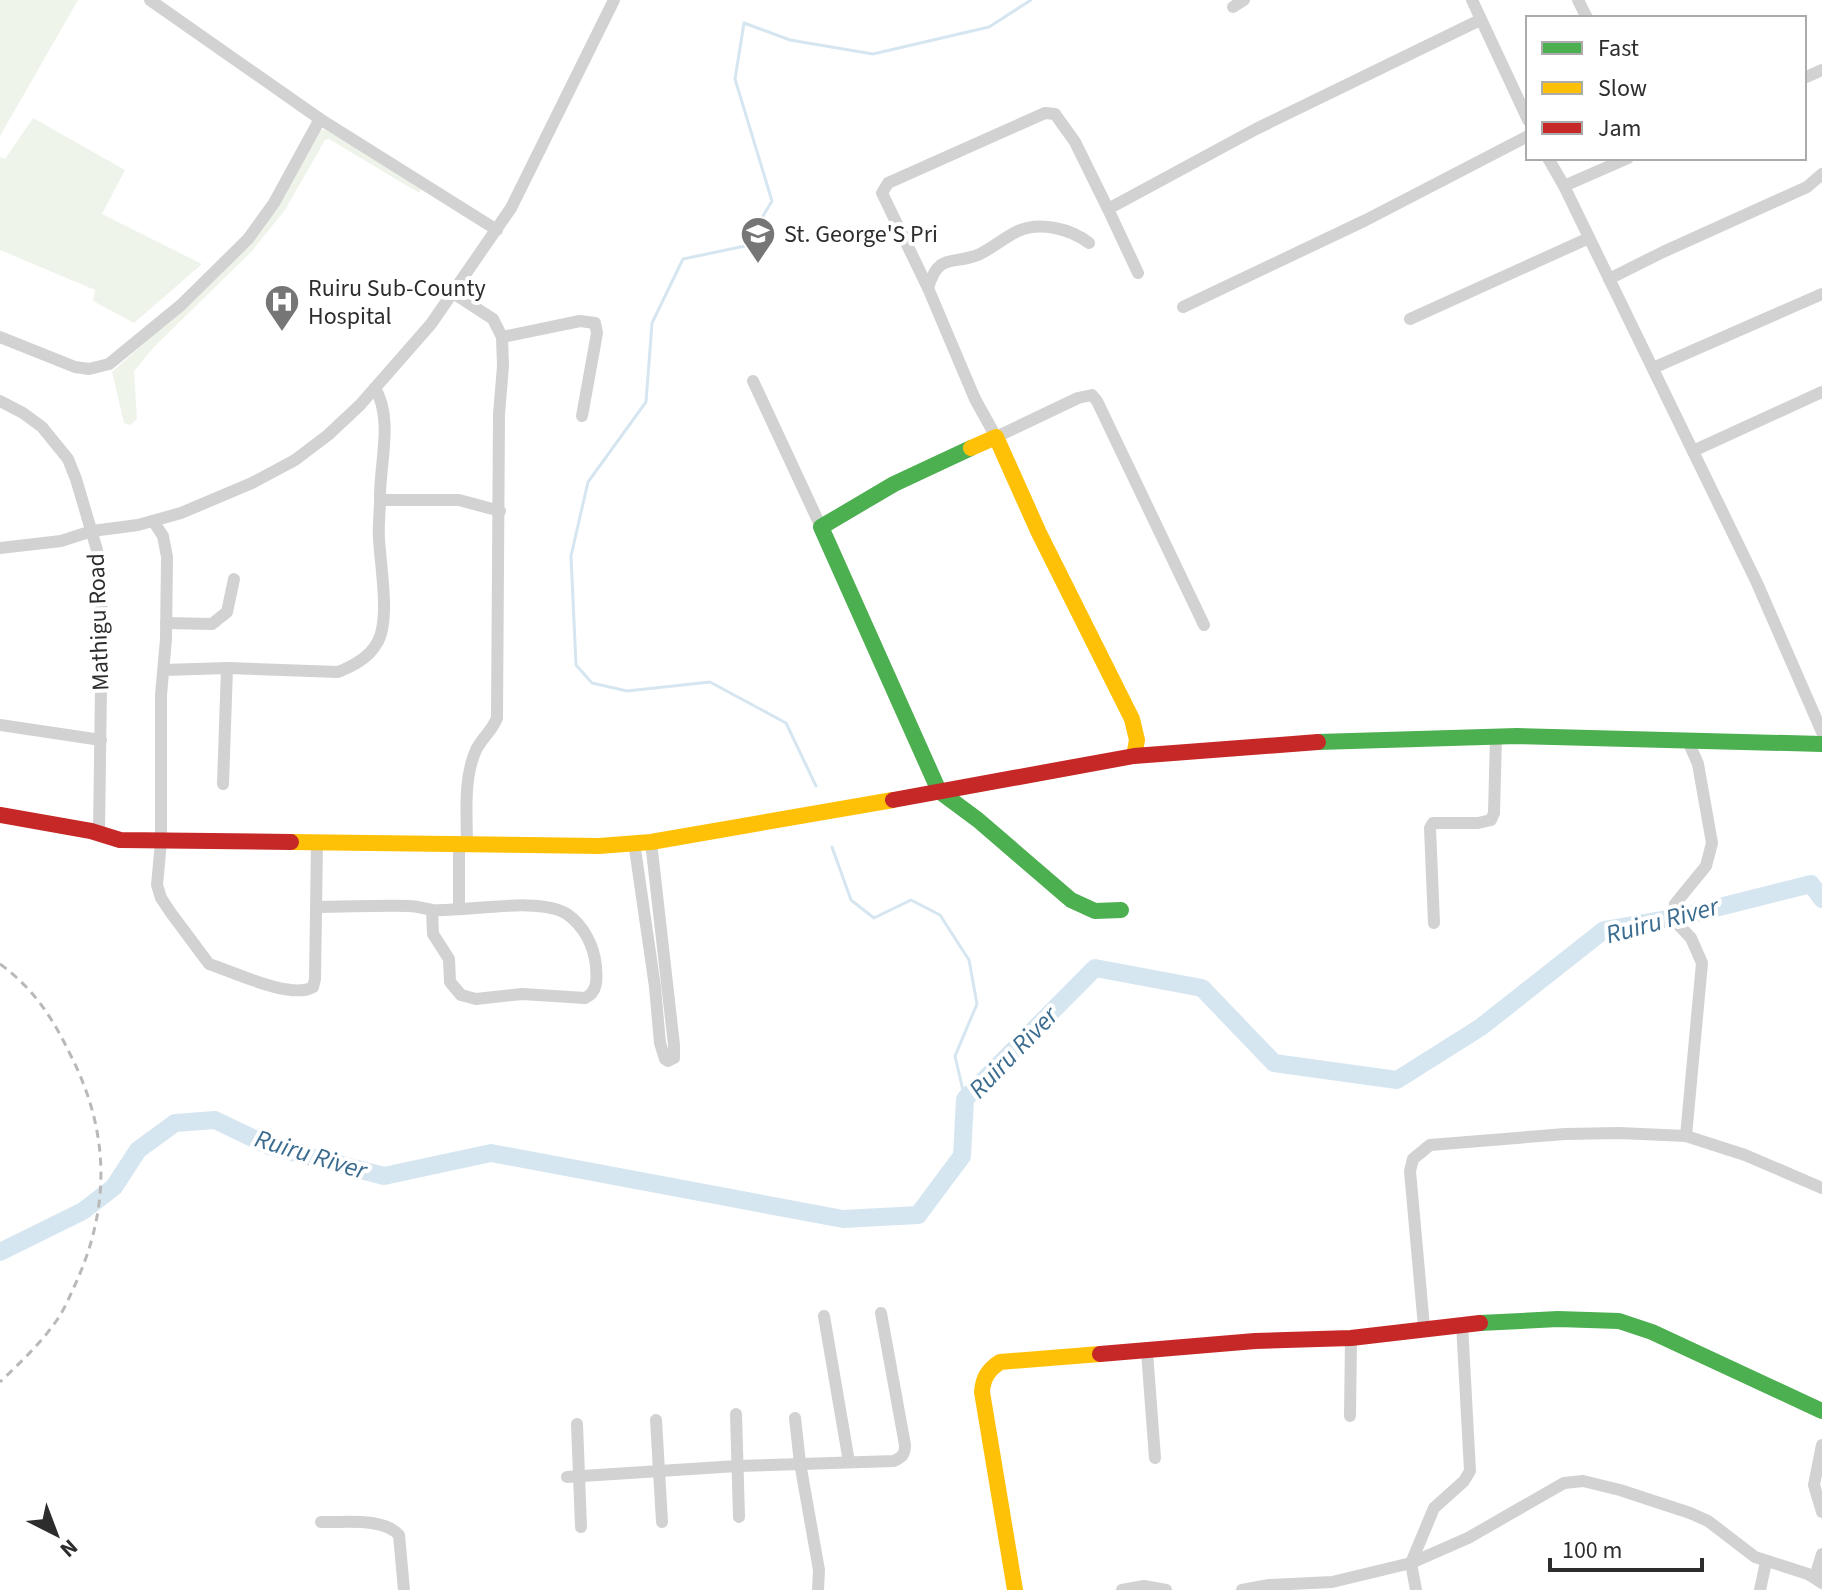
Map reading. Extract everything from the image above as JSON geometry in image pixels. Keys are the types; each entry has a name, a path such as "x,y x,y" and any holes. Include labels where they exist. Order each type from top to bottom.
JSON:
{"street":[{"path":"150,0 320,119 497,230"},
{"path":"0,548 61,541 92,531 153,521 213,501 295,460 328,435 410,348 497,230 524,184 614,0"},
{"path":"1472,0 1526,116"},
{"path":"1108,209 1256,129 1480,20"},
{"path":"1134,756 1137,740 1132,719 975,399 928,288 882,193 888,183 1045,113 1055,114 1108,209 1138,273"},
{"path":"0,337 75,367 89,369 109,364 181,305 248,239 274,203 320,119"},
{"path":"1183,307 1366,220 1526,137"},
{"path":"1549,160 1757,583 1822,732"},
{"path":"1564,186 1623,160"},
{"path":"1807,187 1822,174"},
{"path":"1609,279 1822,180"},
{"path":"928,288 935,267 941,263 980,254 1022,229 1042,227 1076,233 1089,243"},
{"path":"1410,319 1589,238"},
{"path":"453,293 493,319 502,337 497,718 492,731 480,742 470,767 459,908"},
{"path":"1653,368 1822,294"},
{"path":"502,337 580,321 595,323 597,333 582,416"},
{"path":"753,381 939,791 978,820 1071,900 1095,911 1121,910"},
{"path":"164,670 227,668 338,672 354,666 377,643 383,627 379,534 384,421 383,404 375,388"},
{"path":"1693,451 1822,392"},
{"path":"821,527 894,484 1078,398 1092,395 1204,625"},
{"name":"Mathigu Road","path":"0,401 42,427 59,446 76,479 92,531 100,570 102,614 99,832"},
{"path":"380,500 459,500 500,511"},
{"path":"153,521 166,544 161,842 157,885 161,898 209,964 285,989 305,991 313,987 315,979 317,843"},
{"path":"166,623 212,624 227,612 234,579"},
{"path":"223,784 227,668"},
{"path":"0,725 101,740"},
{"path":"1434,923 1430,828 1433,823 1491,820 1494,813 1496,737"},
{"path":"0,815 99,832 120,840 599,846 643,842 1134,756 1268,744 1496,737 1822,744"},
{"path":"1686,1136 1702,963 1691,938 1673,919 1675,904 1706,866 1712,843 1698,764 1688,741"},
{"path":"643,842 657,897 675,1053 674,1058 668,1061 660,1043 642,899 643,842"},
{"path":"642,899 657,897"},
{"path":"316,907 410,906 432,910 541,907 566,914 584,931 593,948 597,979 591,995 585,998 522,994 476,999 461,995 450,982 449,959 433,934 432,910"},
{"path":"1424,1327 1410,1171 1413,1159 1430,1145 1526,1136 1619,1133 1686,1136 1745,1155 1822,1188"},
{"path":"573,1477 737,1466 894,1461 905,1453 881,1313"},
{"path":"824,1316 849,1462"},
{"path":"1015,1590 982,1392 983,1378 989,1368 1000,1362 1255,1341 1351,1338 1462,1324 1558,1319 1619,1321 1652,1332 1822,1411"},
{"path":"1416,1590 1411,1563 1434,1508 1464,1481 1470,1471 1462,1324"},
{"path":"1350,1416 1351,1338"},
{"path":"1147,1352 1155,1458"},
{"path":"736,1414 739,1517"},
{"path":"795,1418 819,1570 818,1590"},
{"path":"656,1420 662,1522"},
{"path":"577,1424 573,1477 581,1527"},
{"path":"1822,1445 1814,1485 1822,1512"},
{"path":"1242,1590 1269,1585 1332,1582 1411,1563 1468,1538 1564,1483 1583,1481 1690,1513 1708,1521 1766,1562 1819,1580 1822,1554"},
{"path":"321,1522 385,1525 395,1530 399,1535 404,1590"},
{"path":"1760,1590 1766,1562"},
{"path":"1122,1590 1144,1586 1166,1590"}],"shaded area":[{"path":"0,0 78,0 0,136"},
{"path":"33,118 125,170 102,214 202,264 134,323 93,301 95,290 0,250 0,157 5,159"},
{"path":"328,129 421,189 419,193 329,139 325,140 285,210 251,252 154,347 134,371 137,419 130,425 124,423 112,372 203,290 270,218 315,138 321,130"}],"waterway":[{"path":"816,786 786,723 710,682 627,691 592,683 576,665 571,556 588,482 646,402 652,323 683,259 745,246 772,201 735,79 744,23 790,40 873,54 989,27 1031,0"},
{"path":"832,847 851,900 874,918 911,900 940,915 969,960 977,1004 955,1056 965,1099"},
{"name":"Ruiru River","path":"0,1252 83,1211 114,1187 138,1150 175,1123 215,1120 269,1146 384,1176 491,1153 843,1219 918,1215 962,1156 965,1099 1095,968 1202,988 1274,1063 1397,1080 1481,1027 1604,930 1684,916 1811,884 1822,899"}],"railway":[{"path":"0,964 23,983 41,1004 70,1054 93,1112 101,1170 95,1228 68,1300 44,1337 0,1382"}],"traffic: fast":[{"path":"971,448 894,484 821,527 939,791 978,820 1071,900 1095,911 1121,910"},
{"path":"1318,742 1517,736 1822,744"},
{"path":"1480,1323 1558,1319 1619,1321 1652,1332 1822,1411"}],"traffic: slow":[{"path":"971,448 996,437 1039,533 1132,719 1137,740 1134,756"},
{"path":"291,842 599,846 651,842 893,800"},
{"path":"1015,1590 982,1392 985,1378 1000,1362 1100,1354"}],"traffic: jam":[{"path":"893,800 1134,756 1318,742"},
{"path":"0,815 91,831 120,840 291,842"},
{"path":"1100,1354 1255,1341 1351,1338 1480,1323"}],"place":[{"name":"St. George'S Pri","path":"758,265"},
{"name":"Ruiru Sub-County Hospital","path":"282,333"}]}
